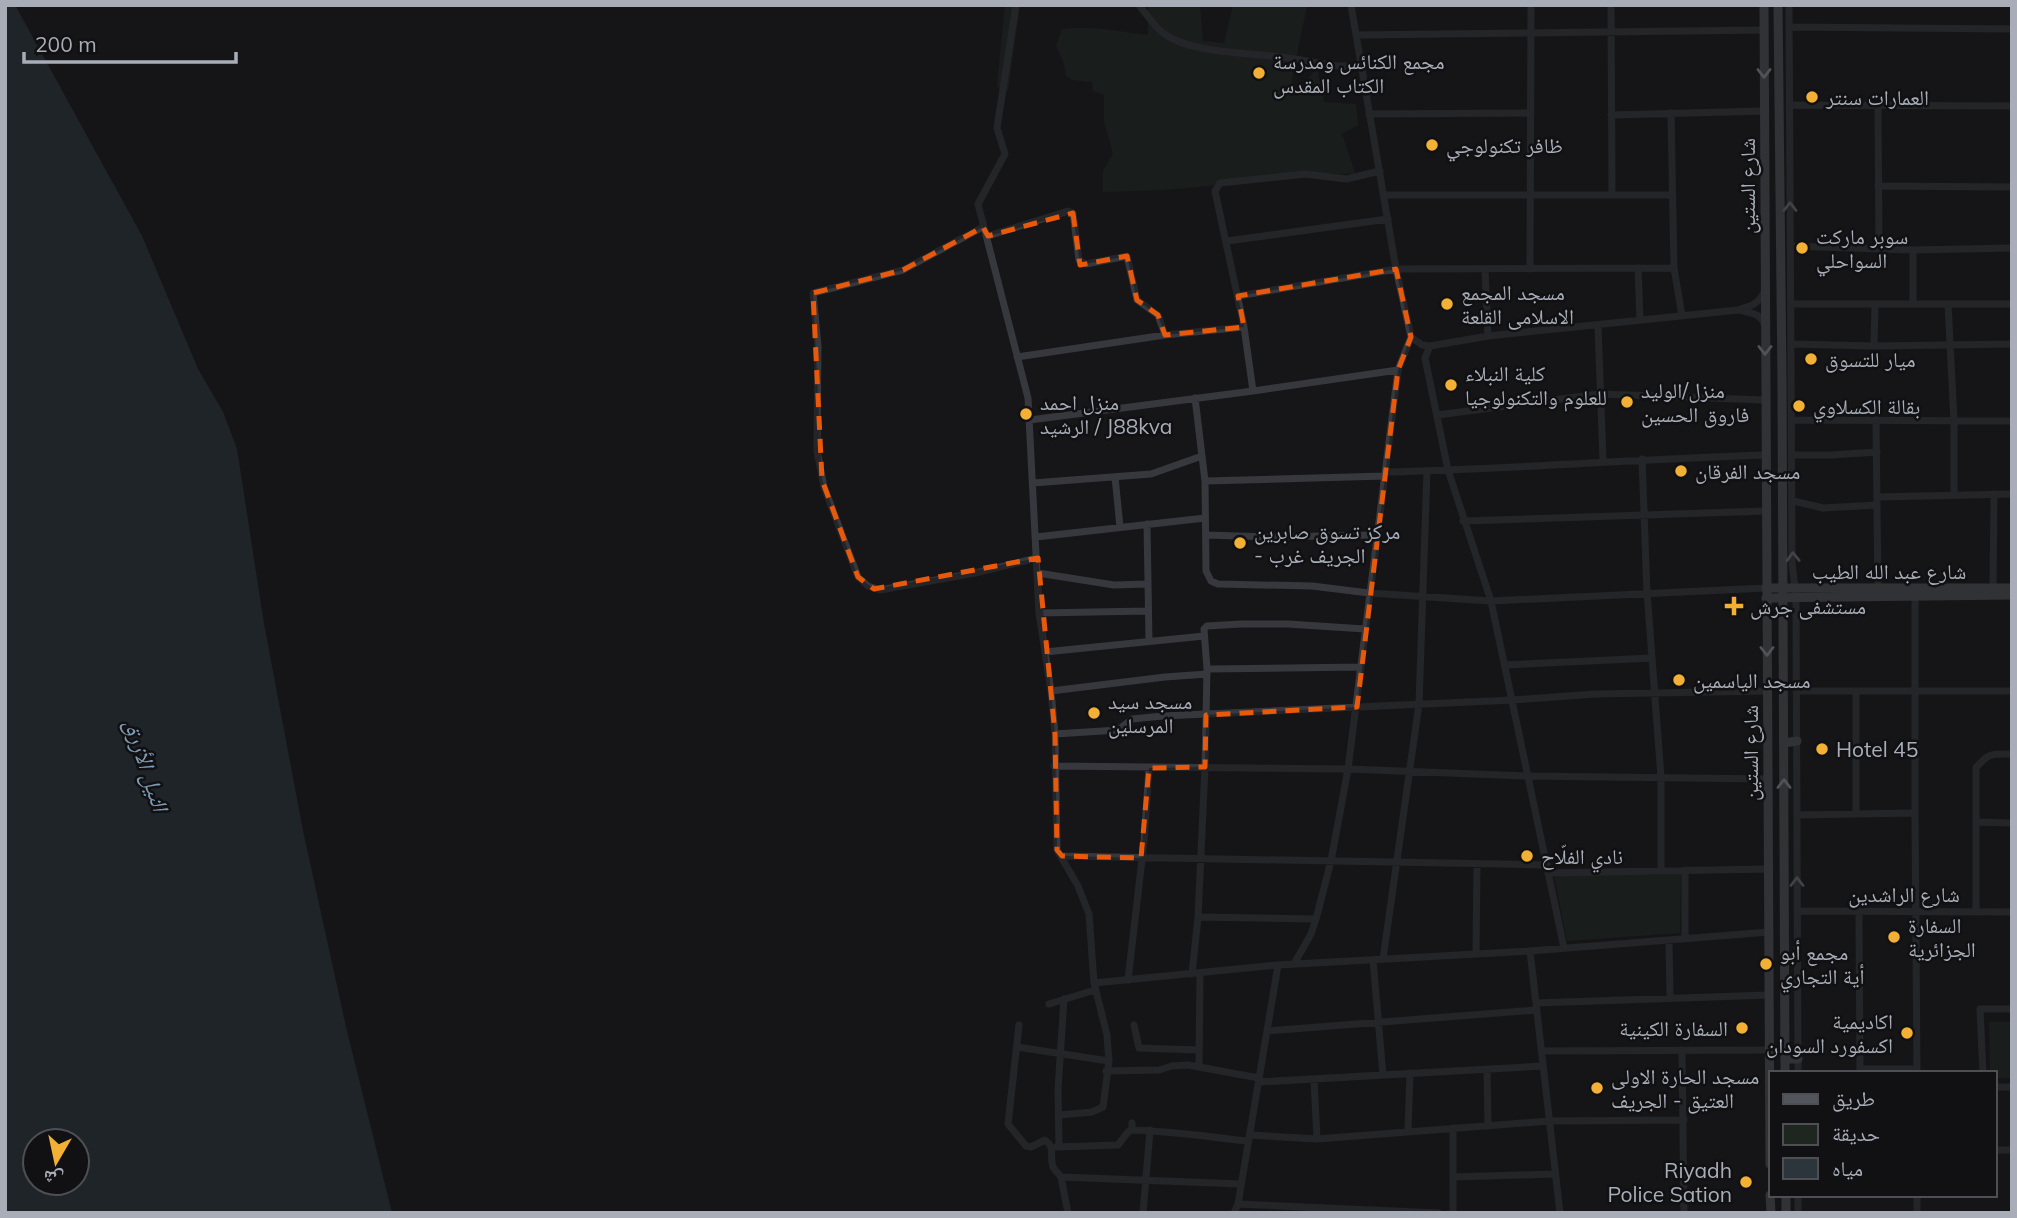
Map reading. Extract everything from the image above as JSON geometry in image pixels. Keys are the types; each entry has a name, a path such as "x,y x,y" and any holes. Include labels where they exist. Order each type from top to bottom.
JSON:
{"main road":[{"name":"شارع الستين","path":"1764,5 1769,1071"},
{"name":"شارع الستين","path":"1778,5 1787,381 1783,593 1785,1071"},
{"name":"شارع عبد الله الطيب","path":"1766,593 1878,593 2012,588"},
{"name":"شارع عبد الله الطيب","path":"1915,592 2012,595"},
{"path":"1784,743 1797,741"},
{"path":"1768,909 1784,908"},
{"path":"1785,1059 1798,1059"}],"street":[{"path":"1016,5 997,128 1005,154 978,204 1024,376 1030,420 1039,613 1055,734 1057,850 1079,886 1089,914 1094,987 1107,1035 1109,1061 1103,1107 1092,1112 1060,1115"},
{"path":"1139,5 1159,30 1181,43 1230,52 1295,58 1336,67 1361,65"},
{"path":"1294,964 1317,919 1331,861 1357,707 1398,370 1411,337 1396,270 1351,5"},
{"path":"1530,269 1531,5"},
{"path":"1611,5 1612,195"},
{"path":"1789,5 1791,344 1787,381 1792,420 1792,563 1796,592 1798,1071"},
{"path":"1789,27 2012,29"},
{"path":"1357,35 1764,30"},
{"path":"1790,105 2012,106"},
{"path":"1878,107 1879,248"},
{"path":"1611,115 1764,111"},
{"path":"1369,114 1531,113"},
{"path":"1671,113 1674,268 1682,316"},
{"path":"1253,391 1244,327 1215,191 1220,183 1305,174 1346,179 1380,171"},
{"path":"1878,186 2012,187"},
{"path":"1384,195 1672,195"},
{"path":"988,236 1068,211 1073,213 1079,260 1086,264 1127,256 1137,300 1158,315 1165,335"},
{"path":"1227,241 1388,219"},
{"path":"983,228 903,270 813,293 818,346 817,451 824,487 858,577 868,586 880,590 975,573 1037,558"},
{"path":"1791,246 1913,250 2012,248"},
{"path":"1913,250 1913,304"},
{"path":"1638,268 1640,320"},
{"path":"1238,296 1396,270 1674,268"},
{"path":"1485,269 1488,336"},
{"path":"1411,337 1422,345 1430,346 1488,336 1738,310 1755,304 1765,290"},
{"path":"1791,304 2012,304"},
{"path":"1874,346 1875,304"},
{"path":"1948,304 1954,421 1954,494"},
{"path":"1738,310 1759,316 1765,326"},
{"path":"1598,325 1603,461"},
{"path":"1017,357 1165,335 1244,327"},
{"path":"1791,344 2012,344"},
{"path":"1430,346 1425,358 1448,471 1491,601 1564,948"},
{"path":"1030,420 1398,370"},
{"path":"1437,415 1600,394 1765,400"},
{"path":"1195,398 1205,481 1206,572 1211,581 1218,584 1312,586 1369,593 1491,601 1647,592 1766,593"},
{"path":"1792,420 2012,421"},
{"path":"1876,420 1878,593"},
{"path":"1792,455 1877,452"},
{"path":"1205,481 1766,455"},
{"path":"1033,483 1151,474 1202,456"},
{"path":"1642,459 1647,592 1661,777 1661,870"},
{"path":"1382,959 1419,704 1427,471"},
{"path":"1115,477 1120,527"},
{"path":"1793,501 1823,508 1954,494 2012,494"},
{"path":"1993,588 1994,494"},
{"path":"1463,521 1766,511"},
{"path":"1036,537 1205,518"},
{"path":"1147,524 1149,641"},
{"path":"1206,535 1376,535"},
{"path":"1038,573 1114,585 1148,584"},
{"path":"1860,912 1860,1071 1917,1071 1915,592"},
{"path":"1039,613 1148,611"},
{"path":"1199,1066 1196,973 1205,767 1207,672 1204,629 1207,626 1241,624 1366,629"},
{"path":"1045,652 1204,636"},
{"path":"1504,665 1652,658"},
{"path":"1051,691 1207,672 1361,667"},
{"path":"1055,734 1118,730 1132,719 1145,718 1595,694 1767,691"},
{"path":"1796,691 2012,691"},
{"path":"1856,692 1856,813"},
{"path":"1976,912 1976,768 1991,754 2012,754"},
{"path":"1054,766 1348,769 1528,776 1768,779"},
{"path":"1128,980 1149,768"},
{"path":"1797,815 1915,813"},
{"path":"1976,822 2012,823"},
{"path":"1062,856 1477,864 1547,869 1768,869"},
{"path":"1476,954 1477,864"},
{"path":"1685,870 1685,938"},
{"name":"شارع الراشدين","path":"1797,911 2012,912"},
{"path":"1198,917 1317,919"},
{"path":"1049,1004 1094,987 1128,980 1196,973 1769,932"},
{"path":"1668,940 1670,997"},
{"path":"1530,951 1560,1213"},
{"path":"1373,960 1382,1075"},
{"path":"1234,1213 1238,1204 1279,965"},
{"path":"1267,1031 1536,1006 1670,997 1769,995"},
{"path":"1064,999 1058,1089 1060,1115 1053,1166 1061,1177 1068,1213"},
{"path":"1983,1071 1980,1009 2012,1009"},
{"path":"1019,1025 1008,1124 1026,1146 1031,1147 1045,1140 1056,1147 1118,1145 1132,1127 1190,1133 1210,1138 1317,1139 1549,1121 1684,1120"},
{"path":"1133,1025 1139,1048 1199,1050"},
{"path":"1017,1047 1060,1056 1109,1061"},
{"path":"1541,1051 1769,1050"},
{"path":"1682,1051 1684,1213"},
{"path":"1106,1071 1159,1070 1178,1065 1199,1066 1259,1080 1543,1066"},
{"path":"1486,1069 1488,1126"},
{"path":"1408,1130 1410,1073"},
{"path":"1314,1079 1317,1139"},
{"path":"1453,1128 1454,1213"},
{"path":"1143,1213 1150,1130"},
{"path":"1454,1177 1555,1174"},
{"path":"1061,1177 1241,1184"},
{"path":"1238,1204 1283,1210 1438,1213"}],"highlighted area":[{"path":"1073,213 1080,265 1127,256 1137,300 1158,315 1165,335 1244,327 1238,296 1396,269 1411,337 1398,370 1357,707 1206,715 1205,767 1149,768 1141,858 1062,856 1057,850 1055,734 1038,558 874,589 858,577 822,480 813,293 903,270 983,227 988,236"}],"green space":[{"path":"1005,5 1020,5 1008,91 997,85"},
{"path":"1148,5 1200,5 1203,41 1224,43 1233,5 1307,5 1292,79 1293,97 1317,68 1324,102 1356,104 1358,125 1342,134 1355,173 1163,190 1103,192 1103,171 1113,154 1104,121 1104,95 1093,91 1092,82 1072,80 1066,75 1056,46 1062,29 1094,28 1148,35"},
{"path":"1554,875 1681,875 1680,933 1567,941"},
{"path":"1989,1022 2012,1022 2012,1078 1996,1078 1996,1071 1990,1071"}],"water":[{"name":"النيل الأزرق","path":"5,5 15,5 142,236 198,369 223,412 237,449 264,624 303,831 346,1027 392,1213 5,1213"}],"place":[{"name":"مجمع الكنائس ومدرسة الكتاب المقدس","path":"1259,73"},
{"name":"العمارات سنتر","path":"1812,97"},
{"name":"ظافر تكنولوجي","path":"1432,145"},
{"name":"سوبر ماركت السواحلي","path":"1802,248"},
{"name":"مسجد المجمع الاسلامى القلعة","path":"1447,304"},
{"name":"ميار للتسوق","path":"1811,359"},
{"name":"كلية النبلاء للعلوم والتكنولوجيا","path":"1451,385"},
{"name":"منزل/الوليد فاروق الحسين","path":"1627,402"},
{"name":"بقالة الكسلاوي","path":"1799,406"},
{"name":"منزل احمد الرشيد / J88kva","path":"1026,414"},
{"name":"مسجد الفرقان","path":"1681,471"},
{"name":"مركز تسوق صابرين - الجريف غرب","path":"1240,543"},
{"name":"مستشفى جرش","path":"1734,606"},
{"name":"مسجد الياسمين","path":"1679,680"},
{"name":"مسجد سيد المرسلين","path":"1094,713"},
{"name":"Hotel 45","path":"1822,749"},
{"name":"نادي الفلّاح","path":"1527,856"},
{"name":"السفارة الجزائرية","path":"1894,937"},
{"name":"مجمع أبو أية التجاري","path":"1766,964"},
{"name":"السفارة الكينية","path":"1742,1028"},
{"name":"اكاديمية اكسفورد السودان","path":"1907,1033"},
{"name":"مسجد الحارة الاولى العتيق - الجريف","path":"1597,1088"},
{"name":"Riyadh Police Sation","path":"1746,1182"}]}
